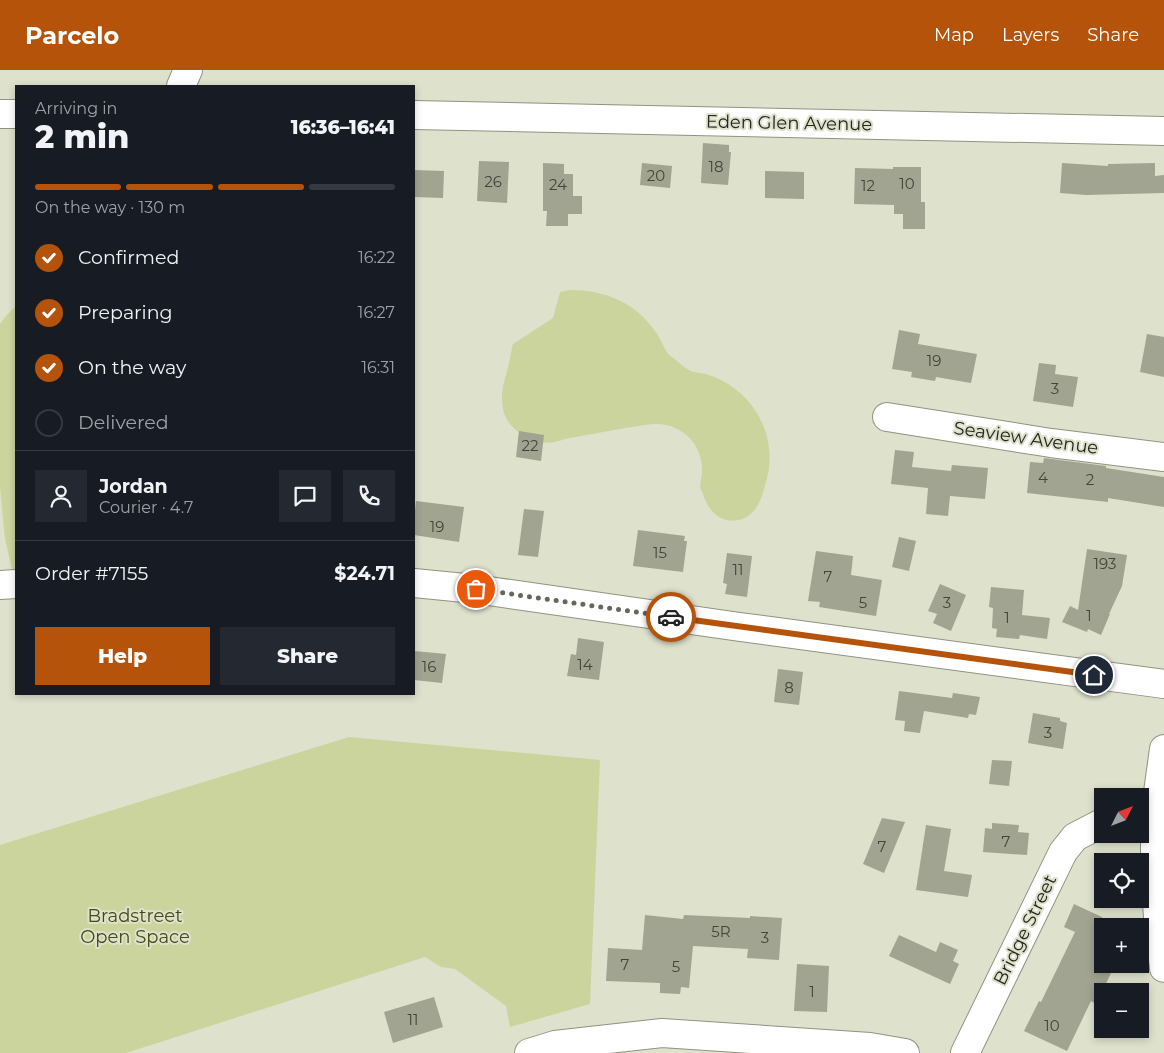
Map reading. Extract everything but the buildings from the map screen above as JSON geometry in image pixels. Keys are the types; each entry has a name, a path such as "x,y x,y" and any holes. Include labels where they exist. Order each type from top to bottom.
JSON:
{"street":[{"path":"181,85 188,70"},
{"path":"0,114 15,114"},
{"name":"Eden Glen Avenue","path":"415,115 1164,131"},
{"name":"Seaview Avenue","path":"888,417 1051,443 1164,457"},
{"path":"415,583 476,589 1164,684"},
{"path":"0,585 15,584"},
{"path":"1149,812 1164,749"},
{"path":"1149,825 1164,968"},
{"name":"Bridge Street","path":"965,1053 1063,852 1075,837 1094,827"},
{"path":"529,1053 555,1045 662,1033 870,1047 905,1053"}],"green space":[{"path":"570,290 608,296 630,306 649,323 668,354 683,366 691,371 721,380 746,398 762,423 767,437 769,452 769,467 761,499 752,513 742,519 729,520 719,517 714,513 700,487 702,465 699,452 688,436 672,427 661,424 648,424 546,443 528,438 512,427 504,413 502,397 513,344 553,318 560,292"},
{"path":"15,307 15,574 13,573 5,539 0,487 0,324"},
{"name":"Bradstreet Open Space","path":"349,737 600,760 590,1004 510,1027 506,1006 455,969 441,967 425,957 126,1053 0,1053 0,845"}],"way so far":[{"path":"476,589 671,617"}],"route":[{"path":"671,617 1094,675"}]}
